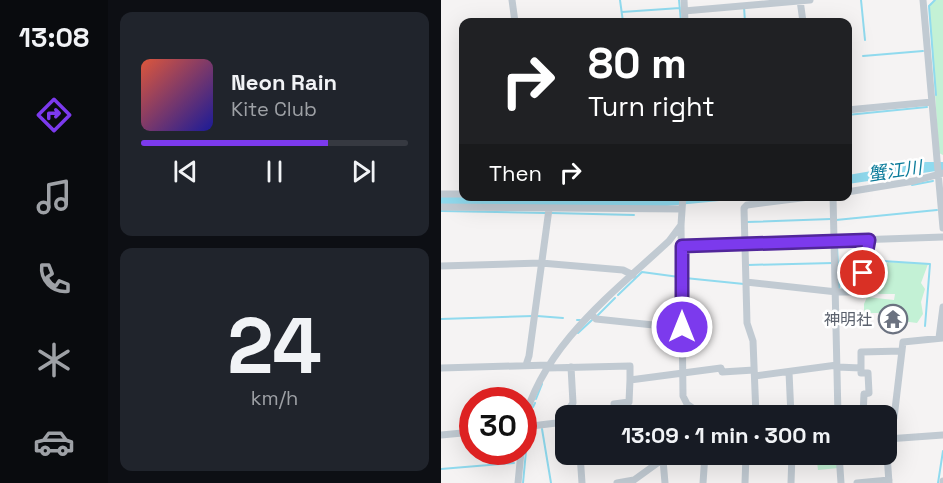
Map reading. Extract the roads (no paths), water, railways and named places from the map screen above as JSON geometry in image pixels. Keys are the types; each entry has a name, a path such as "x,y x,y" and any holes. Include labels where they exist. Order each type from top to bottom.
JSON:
{"street":[{"path":"512,0 514,18"},
{"path":"684,0 685,18"},
{"path":"801,0 803,18"},
{"path":"684,10 810,0"},
{"path":"925,2 932,102 940,158 943,228"},
{"path":"852,110 932,102"},
{"path":"852,191 914,181 941,173"},
{"path":"441,194 459,194"},
{"path":"683,201 682,373 683,396 688,405"},
{"path":"755,405 753,340 747,323 744,208 747,205 778,201"},
{"path":"833,201 838,405"},
{"path":"441,207 682,208"},
{"path":"526,365 549,209"},
{"path":"536,387 564,342 669,241 681,225"},
{"path":"682,246 943,237"},
{"path":"746,282 837,292 860,292 869,240"},
{"path":"441,266 541,263 623,270 633,275"},
{"path":"896,405 903,342 941,338 943,307"},
{"path":"592,315 596,319 682,327"},
{"path":"864,405 864,394 869,393 868,373 861,373 861,352 902,351"},
{"path":"441,368 526,365 630,366 629,402 614,405"},
{"path":"630,380 721,368 722,372 754,373 789,372 837,366 861,368"},
{"path":"571,367 572,405"},
{"path":"789,372 790,405"},
{"path":"537,425 555,423"},
{"path":"441,435 459,433"},
{"path":"897,438 943,435"},
{"path":"518,483 520,465"},
{"path":"581,465 582,483"},
{"path":"617,483 634,480 655,465"},
{"path":"665,483 666,465"},
{"path":"703,483 704,465"},
{"path":"745,483 746,465"},
{"path":"791,483 792,465"},
{"path":"840,465 841,483"},
{"path":"857,483 889,482 888,465"}],"water":[{"name":"蟹江川","path":"925,162 943,162 943,170 852,183 852,174"},
{"path":"441,196 459,196 459,201 719,201 646,208 441,204"}],"waterway":[{"path":"620,0 622,18"},
{"path":"679,0 681,18"},
{"path":"861,0 865,40"},
{"path":"935,0 929,6 936,95"},
{"path":"744,7 745,18"},
{"path":"622,12 680,8"},
{"path":"863,56 923,51"},
{"path":"852,114 927,107"},
{"name":"蟹江川","path":"912,185 933,181"},
{"path":"836,220 937,210"},
{"path":"441,211 545,213"},
{"path":"552,213 634,215"},
{"path":"747,222 831,219"},
{"path":"837,245 839,288"},
{"path":"867,260 930,264 925,326"},
{"path":"748,265 833,263"},
{"path":"618,295 642,272 679,277"},
{"path":"685,278 744,284"},
{"path":"598,315 615,298"},
{"path":"441,319 533,316"},
{"path":"537,316 563,318"},
{"path":"578,333 592,320"},
{"path":"537,396 542,384"},
{"path":"542,429 551,483"},
{"path":"938,483 943,451"},
{"path":"441,469 490,465"},
{"path":"523,483 525,465"}],"place":[{"name":"神明社","path":"893,319"}]}
